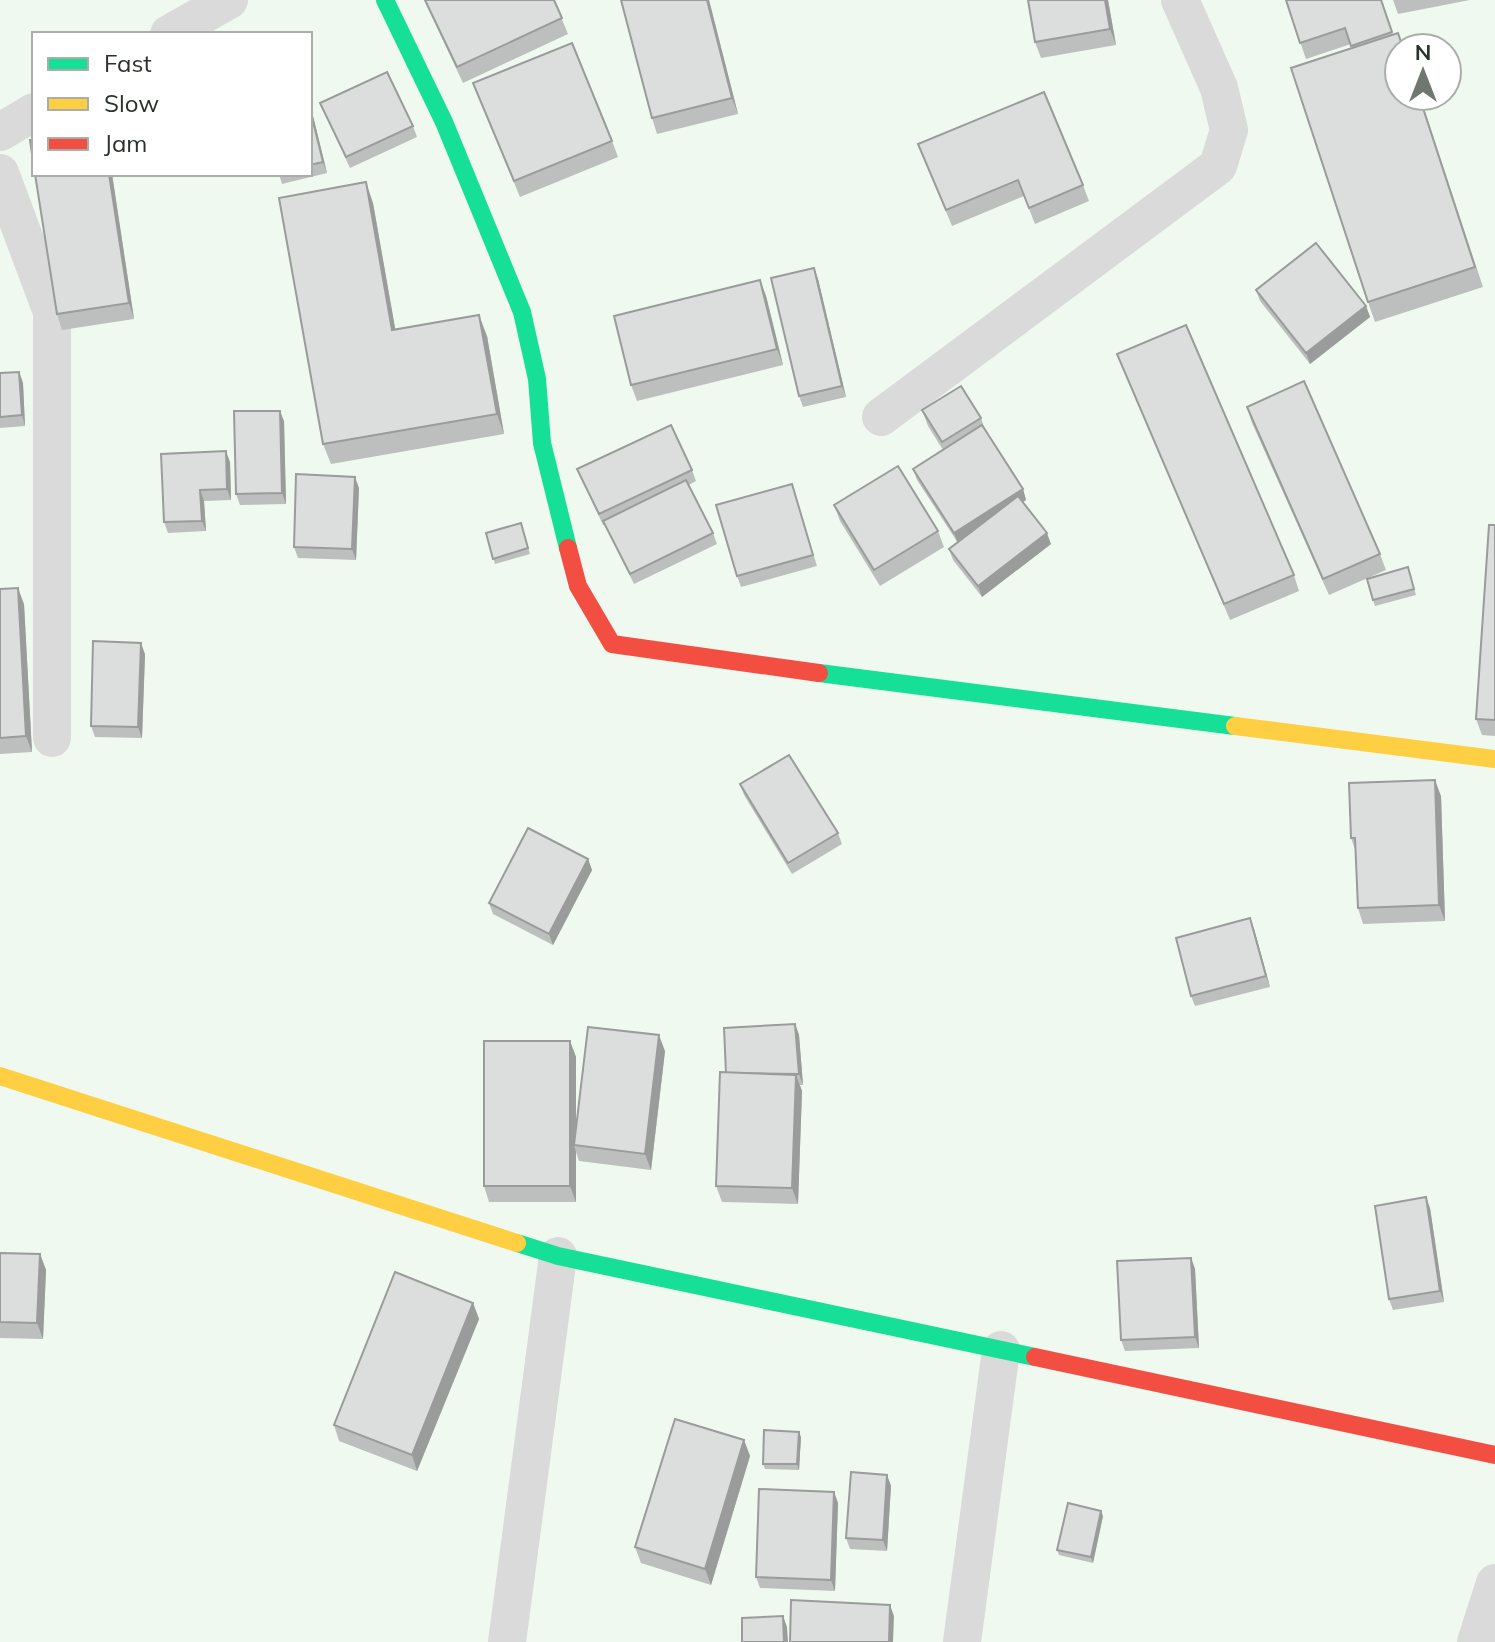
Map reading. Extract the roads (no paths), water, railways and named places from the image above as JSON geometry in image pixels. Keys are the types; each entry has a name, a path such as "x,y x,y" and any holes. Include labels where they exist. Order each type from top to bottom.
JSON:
{"street":[{"path":"173,32 229,0"},
{"path":"385,0 444,122 522,312 537,379 542,443 578,586 612,644 698,658 1495,759"},
{"path":"881,417 1218,166 1229,130 1226,116 1219,88 1180,0"},
{"path":"0,132 32,113"},
{"path":"0,173 52,312 52,738"},
{"path":"0,1076 558,1256 1495,1455"},
{"path":"507,1642 558,1256"},
{"path":"962,1642 1001,1350"},
{"path":"1476,1642 1495,1583"}]}
